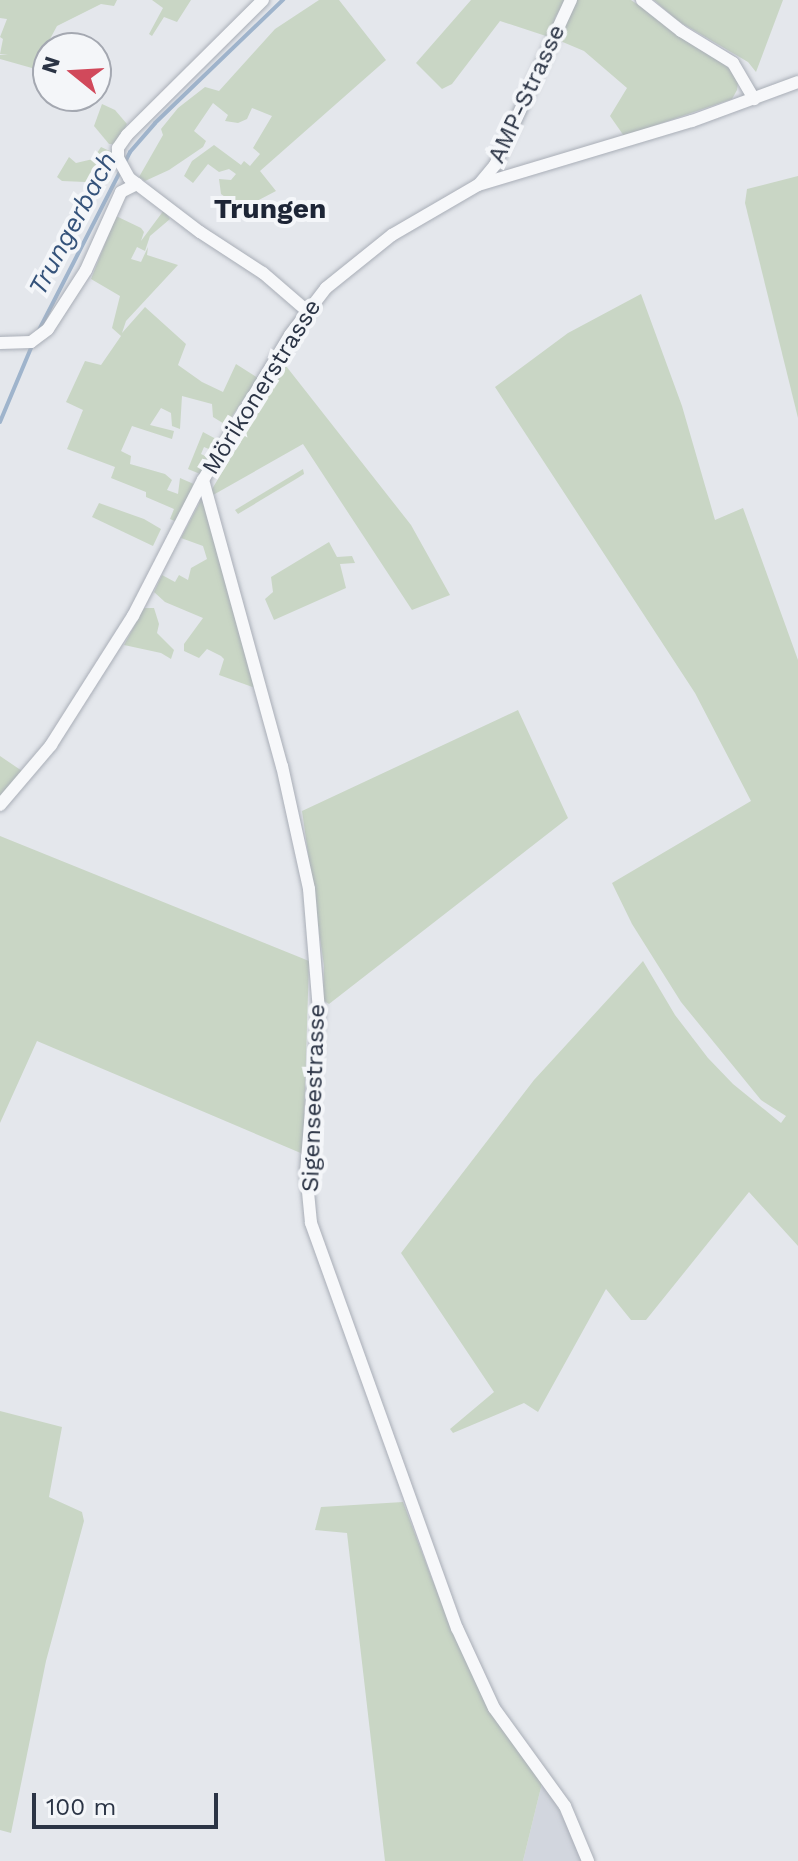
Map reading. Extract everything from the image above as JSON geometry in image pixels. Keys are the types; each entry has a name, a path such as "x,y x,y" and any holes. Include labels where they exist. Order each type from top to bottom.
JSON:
{"street":[{"path":"263,0 127,135 118,148 118,158 133,181 200,232 263,273 307,311"},
{"name":"AMP-Strasse","path":"478,185 495,165 571,0"},
{"path":"642,0 694,40 733,63 754,99"},
{"name":"Mörikonerstrasse","path":"0,805 51,745 133,616 203,480 307,311 326,288 392,235 478,185 642,137 798,82"},
{"path":"0,343 20,343 40,337 86,270 121,192 133,181"},
{"name":"Sigenseestrasse","path":"203,480 282,766 309,889 319,1011 306,1171 311,1223 457,1628 494,1708 565,1806 588,1861"}],"shaded area":[{"path":"543,1779 571,1833 582,1861 523,1861"}],"green space":[{"path":"0,0 117,0 114,6 101,4 57,26 54,32 32,32 32,68 0,59 0,55 8,55 0,54 3,39 0,37 7,19 0,18"},
{"path":"152,0 191,0 177,22 164,17 152,36 149,34 163,8"},
{"path":"319,0 339,0 386,60 260,171 276,191 247,206 244,203 235,204 221,194 219,179 231,180 236,174 229,169 219,172 208,164 193,183 184,176 192,161 214,145 241,165 244,161 250,166 260,154 253,148 272,116 252,108 247,119 238,123 225,121 228,115 213,103 194,131 206,141 203,147 169,170 145,181 139,177 163,135 161,129 178,108 205,87 219,91 275,29"},
{"path":"471,0 565,0 555,18 552,38 500,21 452,84 442,89 416,63"},
{"path":"574,0 631,0 739,75 732,99 624,136 610,116 627,88 584,51 558,40"},
{"path":"654,0 783,0 756,72 748,62 678,21"},
{"path":"112,109 127,124 116,144 109,144 94,126 99,112 112,112"},
{"path":"101,147 112,152 101,165 104,167 112,159 114,168 109,183 62,181 57,177 69,157 76,163 93,159"},
{"path":"798,176 798,418 745,203 747,189"},
{"path":"164,210 170,219 150,236 145,251 137,247 131,259 141,262 148,247 147,255 178,265 126,321 122,333 145,307 186,344 178,365 202,382 223,392 236,364 258,378 226,425 213,417 212,404 182,396 180,429 172,426 171,413 161,408 150,425 174,431 172,439 132,426 121,451 131,456 130,464 165,474 172,480 167,490 178,494 180,478 196,485 177,522 170,519 174,509 146,497 146,492 111,478 115,467 67,449 83,410 66,402 85,361 101,365 121,336 112,328 120,296 91,279 116,216 141,228 144,232 141,241"},
{"path":"641,294 682,406 715,520 743,508 798,660 798,1246 749,1192 646,1320 631,1320 606,1289 538,1412 524,1403 453,1433 450,1429 494,1392 401,1253 534,1080 643,961 675,1015 708,1058 733,1084 781,1123 786,1116 761,1100 681,1002 632,924 612,883 751,801 695,693 495,387 568,333"},
{"path":"286,366 411,525 450,595 412,610 303,444 206,499"},
{"path":"203,432 216,439 211,450 204,447 201,454 209,458 200,474 188,469"},
{"path":"303,469 304,474 238,514 235,510"},
{"path":"202,498 210,508 258,689 219,675 224,659 221,656 207,649 199,658 184,651 184,644 203,618 165,602 154,592 162,575 175,582 179,575 188,580 191,568 207,559 203,546 181,538"},
{"path":"99,503 144,519 161,529 153,546 92,517"},
{"path":"329,542 337,557 352,556 355,563 340,564 346,588 274,620 265,599 273,592 271,577"},
{"path":"144,608 154,608 159,624 157,633 174,650 171,659 161,653 124,645"},
{"path":"518,710 568,818 329,1004 323,1000 324,966 302,811"},
{"path":"0,756 25,773 0,798"},
{"path":"0,836 309,961 303,1154 37,1041 0,1123"},
{"path":"0,1411 62,1427 49,1497 82,1512 84,1521 46,1661 11,1833 0,1830"},
{"path":"403,1502 432,1579 478,1682 543,1779 523,1861 385,1861 347,1533 315,1530 321,1507"}],"waterway":[{"name":"Trungerbach","path":"38,332 130,152 155,123 283,0"},
{"name":"Trungerbach","path":"0,422 33,343"}],"district":[{"name":"Trungen","path":"270,209"}]}
